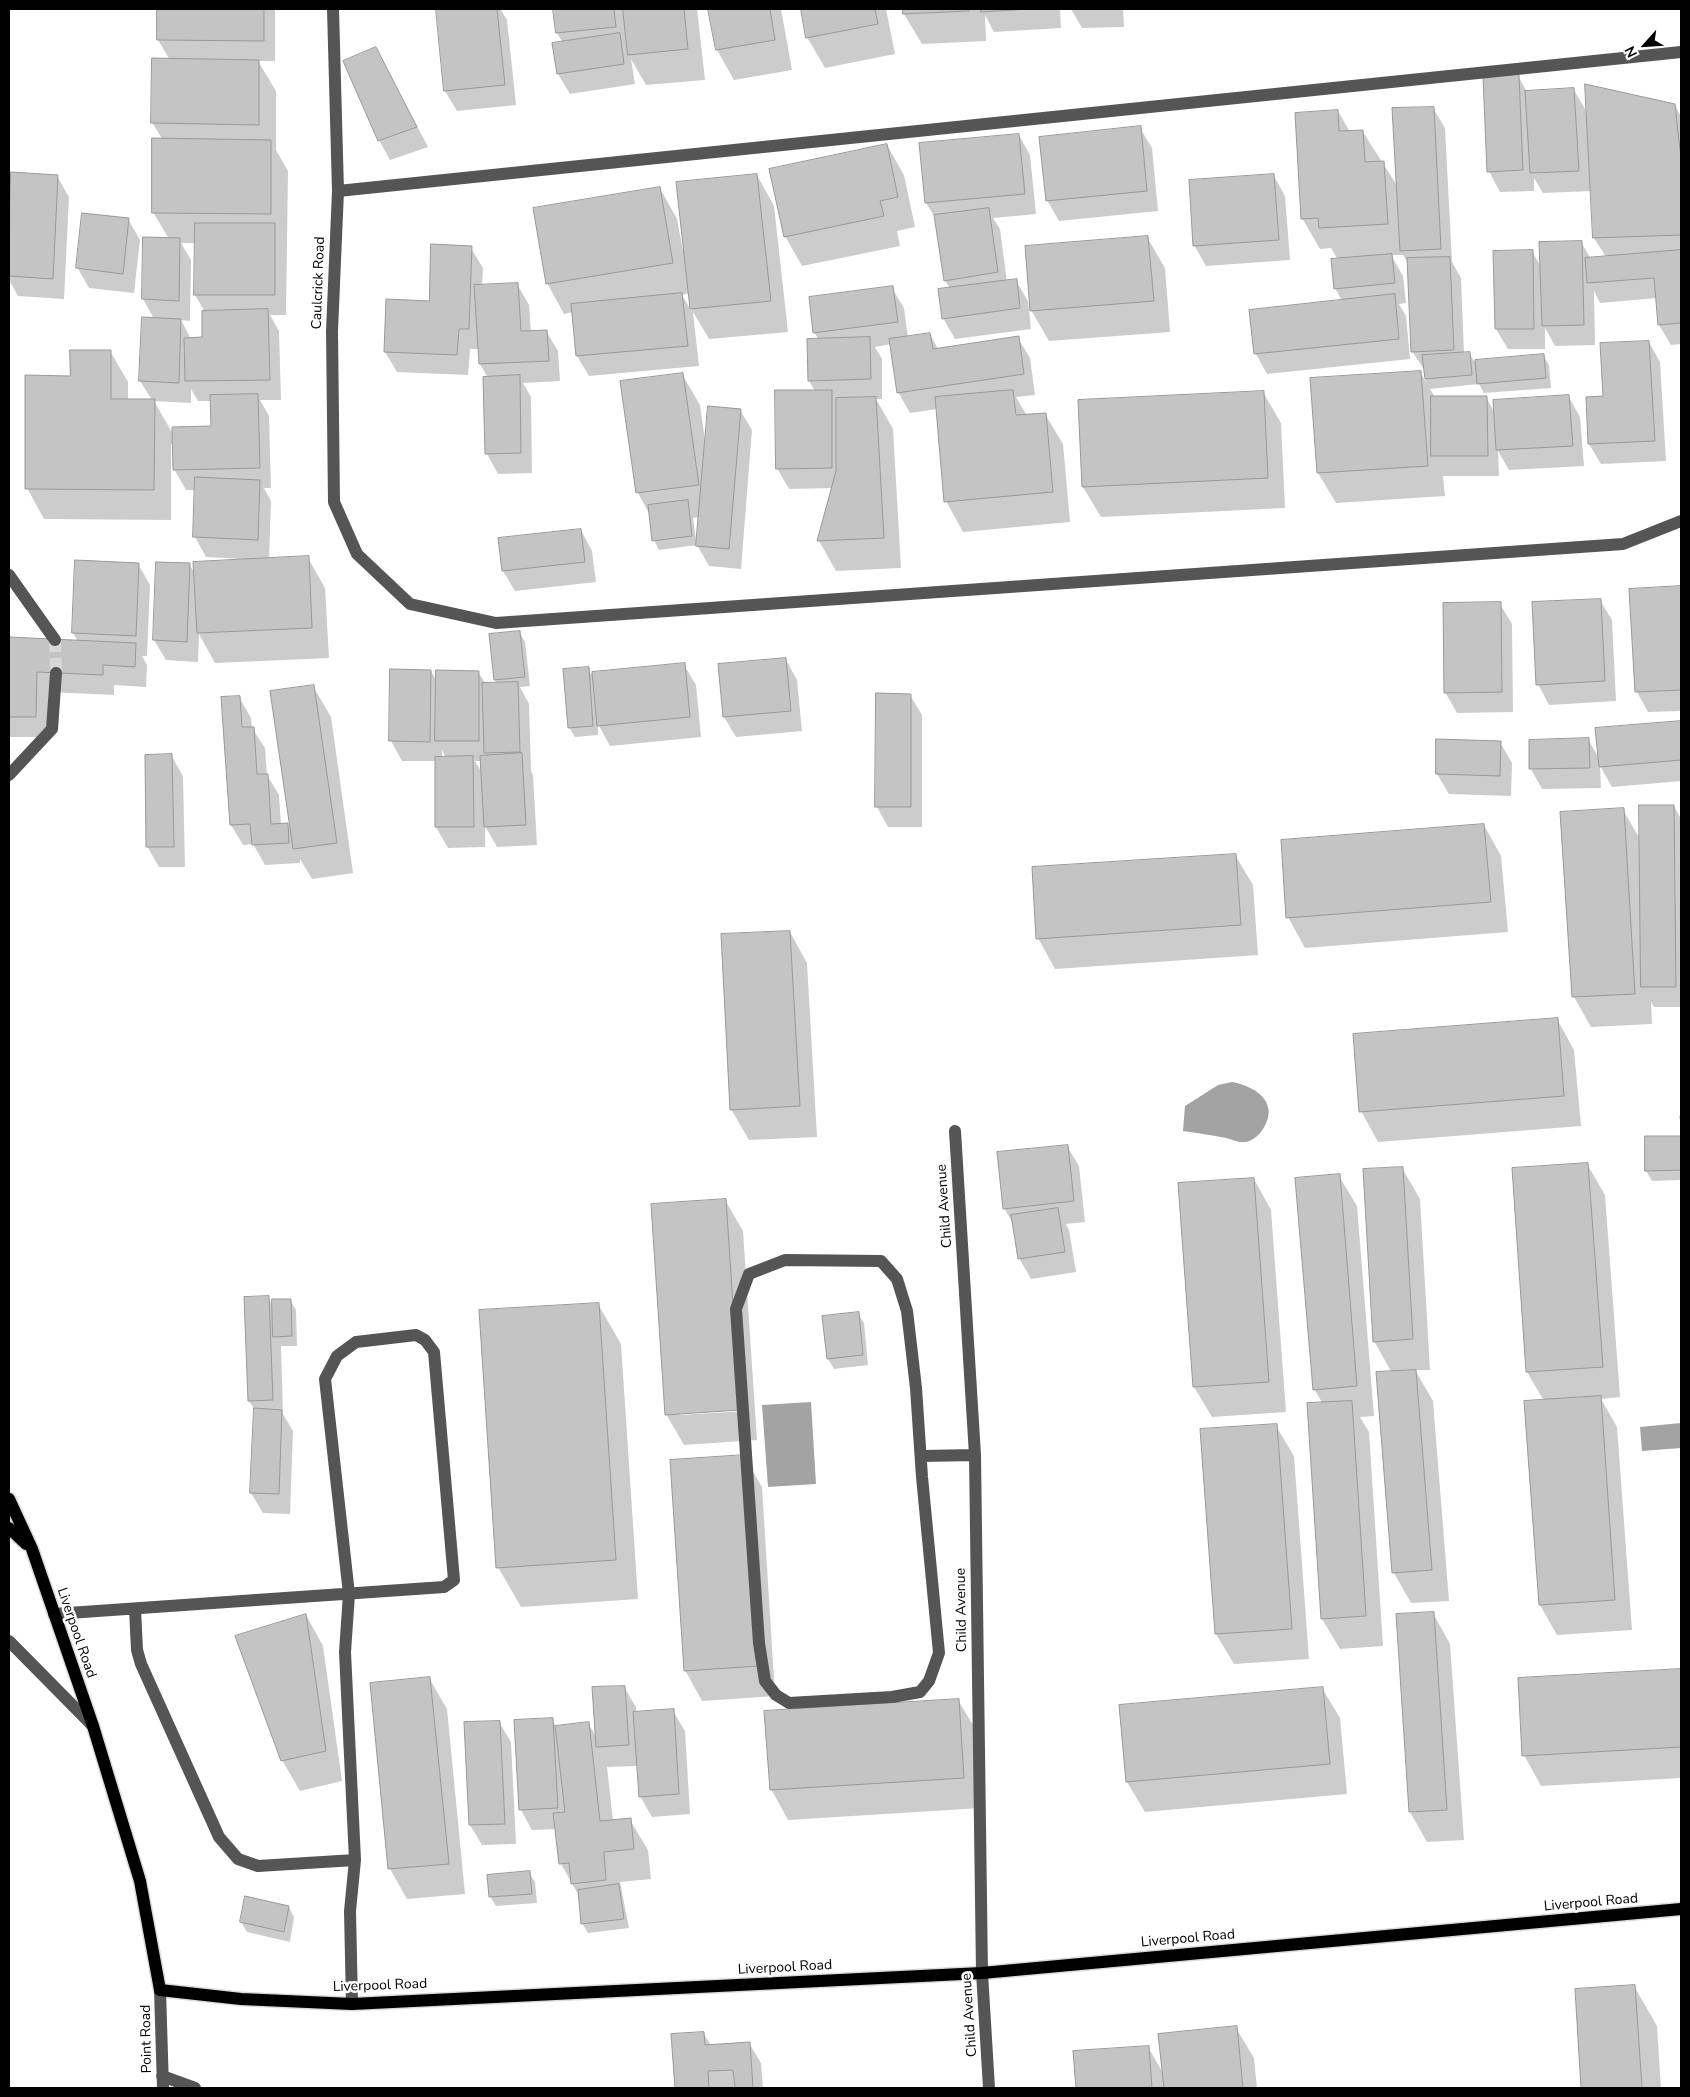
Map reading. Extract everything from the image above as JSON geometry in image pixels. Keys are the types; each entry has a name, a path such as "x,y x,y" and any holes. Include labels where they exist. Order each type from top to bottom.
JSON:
{"main road":[{"name":"Liverpool Road","path":"9,1499 32,1549 93,1726 140,1881 160,1990 241,1999 352,2004 982,1973 1681,1910"},
{"path":"9,1528 32,1549"}],"street":[{"name":"Caulcrick Road","path":"334,9 338,191 332,331 334,502 357,554 410,604 496,623 1623,544 1681,521"},
{"path":"338,191 1681,52"},
{"path":"9,575 55,640"},
{"path":"9,776 52,729 56,673"},
{"name":"Child Avenue","path":"955,1131 975,1455 982,1973 989,2088"},
{"path":"785,1260 881,1261 897,1279 907,1311 922,1456 939,1653 929,1681 920,1692 892,1697 789,1703 776,1695 765,1681 759,1643 736,1309 749,1274 785,1260"},
{"path":"54,1614 349,1594 444,1587 454,1580 434,1352 425,1340 416,1335 356,1342 337,1356 325,1379 349,1594 345,1652 355,1860 350,1911 352,2004"},
{"path":"922,1456 975,1455"},
{"path":"135,1608 141,1664 219,1837 238,1859 258,1866 355,1860"},
{"name":"Liverpool Road","path":"9,1641 93,1726"},
{"name":"Point Road","path":"160,1990 163,2082"},
{"path":"163,2082 195,2088"}],"shaded area":[{"path":"1232,1082 1251,1088 1264,1099 1268,1106 1267,1122 1260,1134 1247,1142 1243,1142 1183,1131 1185,1106 1218,1085"},
{"path":"811,1402 816,1484 768,1487 762,1405"},
{"path":"1681,1423 1681,1448 1642,1451 1640,1427"}],"building":[{"path":"157,9 264,9 264,41 157,40"},
{"path":"436,9 497,9 505,85 444,91"},
{"path":"553,9 614,9 616,27 556,33"},
{"path":"623,9 684,9 688,49 628,55"},
{"path":"708,9 770,9 775,40 716,50"},
{"path":"801,9 875,9 878,24 806,38"},
{"path":"903,9 969,9 969,11 903,14"},
{"path":"981,9 1030,9 981,12"},
{"path":"620,33 624,64 557,74 552,43"},
{"path":"376,47 417,127 378,141 343,61"},
{"path":"152,58 259,60 259,125 151,123"},
{"path":"1519,75 1523,170 1487,172 1483,77"},
{"path":"1585,84 1675,104 1681,159 1681,235 1593,238"},
{"path":"1574,88 1579,171 1530,173 1525,91"},
{"path":"1434,107 1441,249 1400,251 1392,108"},
{"path":"1338,110 1339,131 1363,130 1365,162 1384,161 1388,224 1319,228 1318,218 1301,219 1295,113"},
{"path":"1141,126 1147,191 1046,201 1039,137"},
{"path":"1019,134 1025,194 925,203 919,143"},
{"path":"152,138 271,140 271,214 152,213"},
{"path":"887,144 898,197 880,201 884,216 784,237 769,169"},
{"path":"11,172 58,175 53,279 9,276"},
{"path":"757,174 771,301 690,309 676,182"},
{"path":"1274,174 1279,240 1193,246 1189,180"},
{"path":"660,187 673,263 546,284 533,208"},
{"path":"989,208 998,272 944,281 934,215"},
{"path":"82,213 129,218 123,274 76,268"},
{"path":"195,223 275,223 275,295 194,295"},
{"path":"1148,236 1154,301 1030,311 1025,246"},
{"path":"143,237 180,238 179,301 142,299"},
{"path":"1582,241 1584,325 1542,326 1539,242"},
{"path":"431,244 472,246 469,329 459,329 457,355 384,352 386,299 429,301"},
{"path":"1533,250 1534,329 1495,329 1493,251"},
{"path":"1681,250 1681,323 1658,325 1654,278 1587,283 1585,258"},
{"path":"1392,254 1395,283 1334,289 1331,259"},
{"path":"1450,257 1454,350 1411,352 1407,258"},
{"path":"1017,279 1020,308 942,319 938,289"},
{"path":"518,283 521,331 547,330 549,361 479,364 474,285"},
{"path":"893,286 898,322 813,333 809,297"},
{"path":"682,293 688,346 576,356 571,304"},
{"path":"1395,294 1399,339 1254,354 1249,310"},
{"path":"268,309 270,380 185,381 184,338 202,337 202,311"},
{"path":"142,317 181,319 179,383 139,381"},
{"path":"930,333 933,349 1019,336 1024,374 897,393 889,339"},
{"path":"870,337 871,379 808,381 807,339"},
{"path":"1649,341 1655,441 1588,444 1586,397 1603,396 1600,343"},
{"path":"70,350 111,350 111,399 155,399 154,490 25,489 25,375 70,376"},
{"path":"1470,352 1472,375 1425,379 1422,355"},
{"path":"1544,354 1546,378 1477,384 1475,360"},
{"path":"1421,371 1428,466 1317,473 1310,378"},
{"path":"683,373 699,485 636,493 620,381"},
{"path":"520,375 521,453 485,454 483,377"},
{"path":"775,390 832,390 832,468 776,469"},
{"path":"1013,390 1016,415 1046,413 1053,492 944,502 935,397"},
{"path":"1264,391 1268,478 1082,487 1078,400"},
{"path":"258,394 260,468 173,470 172,427 211,426 210,395"},
{"path":"1569,395 1573,446 1496,450 1493,400"},
{"path":"1431,396 1487,396 1488,456 1431,456"},
{"path":"876,397 884,538 817,541 836,471 836,398"},
{"path":"708,406 741,409 729,549 696,546"},
{"path":"195,477 260,480 258,540 193,537"},
{"path":"688,500 692,536 652,541 648,505"},
{"path":"581,529 585,562 502,571 498,538"},
{"path":"309,556 312,628 197,633 193,562"},
{"path":"75,560 139,563 136,636 72,633"},
{"path":"156,562 190,563 187,642 153,640"},
{"path":"1681,586 1681,690 1635,692 1629,589"},
{"path":"1601,599 1605,681 1536,685 1532,602"},
{"path":"1501,602 1502,692 1444,693 1443,603"},
{"path":"520,631 525,677 494,680 489,634"},
{"path":"9,637 136,643 135,667 103,665 103,675 37,672 36,717 9,717"},
{"path":"786,658 791,711 723,717 718,664"},
{"path":"685,663 690,717 597,726 592,672"},
{"path":"589,667 593,726 568,728 563,669"},
{"path":"390,669 431,670 430,742 389,741"},
{"path":"436,670 479,671 479,741 435,741"},
{"path":"518,682 520,752 484,753 482,683"},
{"path":"314,685 337,843 293,849 270,691"},
{"path":"876,693 911,694 911,807 875,807"},
{"path":"240,696 242,727 254,727 257,774 268,774 271,824 288,823 289,843 252,845 250,824 230,825 221,697"},
{"path":"1681,721 1681,760 1599,767 1595,728"},
{"path":"1589,738 1590,768 1529,769 1529,740"},
{"path":"1436,739 1501,741 1500,776 1436,774"},
{"path":"522,753 526,825 484,827 480,756"},
{"path":"172,754 174,847 146,847 145,755"},
{"path":"473,756 474,827 435,827 435,757"},
{"path":"1639,805 1674,805 1676,987 1641,987"},
{"path":"1624,808 1635,994 1572,997 1560,812"},
{"path":"1484,824 1491,902 1286,918 1281,840"},
{"path":"1236,854 1241,925 1036,939 1032,867"},
{"path":"790,931 800,1106 730,1110 721,934"},
{"path":"1558,1018 1564,1096 1359,1112 1353,1034"},
{"path":"1645,1136 1681,1136 1681,1170 1645,1171"},
{"path":"1068,1145 1074,1201 1003,1209 997,1152"},
{"path":"1588,1163 1603,1367 1526,1372 1512,1168"},
{"path":"1403,1167 1413,1339 1373,1342 1363,1169"},
{"path":"1340,1174 1357,1386 1313,1390 1295,1178"},
{"path":"1254,1178 1269,1382 1193,1387 1178,1183"},
{"path":"726,1199 740,1410 665,1415 651,1204"},
{"path":"1058,1208 1065,1252 1018,1259 1011,1215"},
{"path":"269,1296 273,1400 248,1401 244,1297"},
{"path":"272,1299 291,1299 292,1336 273,1337"},
{"path":"599,1303 616,1560 496,1568 479,1310"},
{"path":"859,1312 863,1355 827,1359 822,1316"},
{"path":"1416,1370 1432,1570 1392,1573 1376,1372"},
{"path":"1601,1396 1615,1600 1539,1605 1524,1401"},
{"path":"1352,1401 1366,1616 1321,1619 1307,1403"},
{"path":"254,1408 282,1410 279,1494 250,1493"},
{"path":"1277,1424 1292,1629 1215,1634 1200,1429"},
{"path":"745,1455 759,1666 684,1671 670,1460"},
{"path":"1434,1612 1447,1810 1409,1812 1396,1614"},
{"path":"306,1614 326,1751 281,1761 235,1636"},
{"path":"1681,1669 1681,1747 1522,1756 1518,1678"},
{"path":"430,1677 449,1864 388,1869 370,1683"},
{"path":"625,1686 629,1745 596,1747 592,1687"},
{"path":"1323,1687 1330,1764 1126,1782 1119,1705"},
{"path":"959,1699 964,1778 770,1790 764,1711"},
{"path":"674,1709 679,1794 639,1797 633,1712"},
{"path":"553,1718 558,1808 519,1810 514,1720"},
{"path":"500,1721 505,1824 469,1825 464,1722"},
{"path":"589,1722 600,1821 631,1818 634,1849 604,1852 606,1880 571,1884 569,1863 559,1864 553,1813 565,1812 555,1726"},
{"path":"530,1871 532,1894 489,1897 487,1875"},
{"path":"619,1884 624,1919 581,1924 578,1890"},
{"path":"245,1896 289,1906 284,1932 240,1922"},
{"path":"1635,1985 1642,2088 1581,2088 1575,1989"},
{"path":"1237,2026 1243,2088 1164,2088 1158,2034"},
{"path":"704,2032 705,2045 750,2042 753,2088 735,2088 733,2070 708,2071 709,2088 675,2088 671,2034"},
{"path":"1149,2046 1152,2088 1076,2088 1073,2051"}],"tunnel":[{"path":"55,640 56,673"}]}
